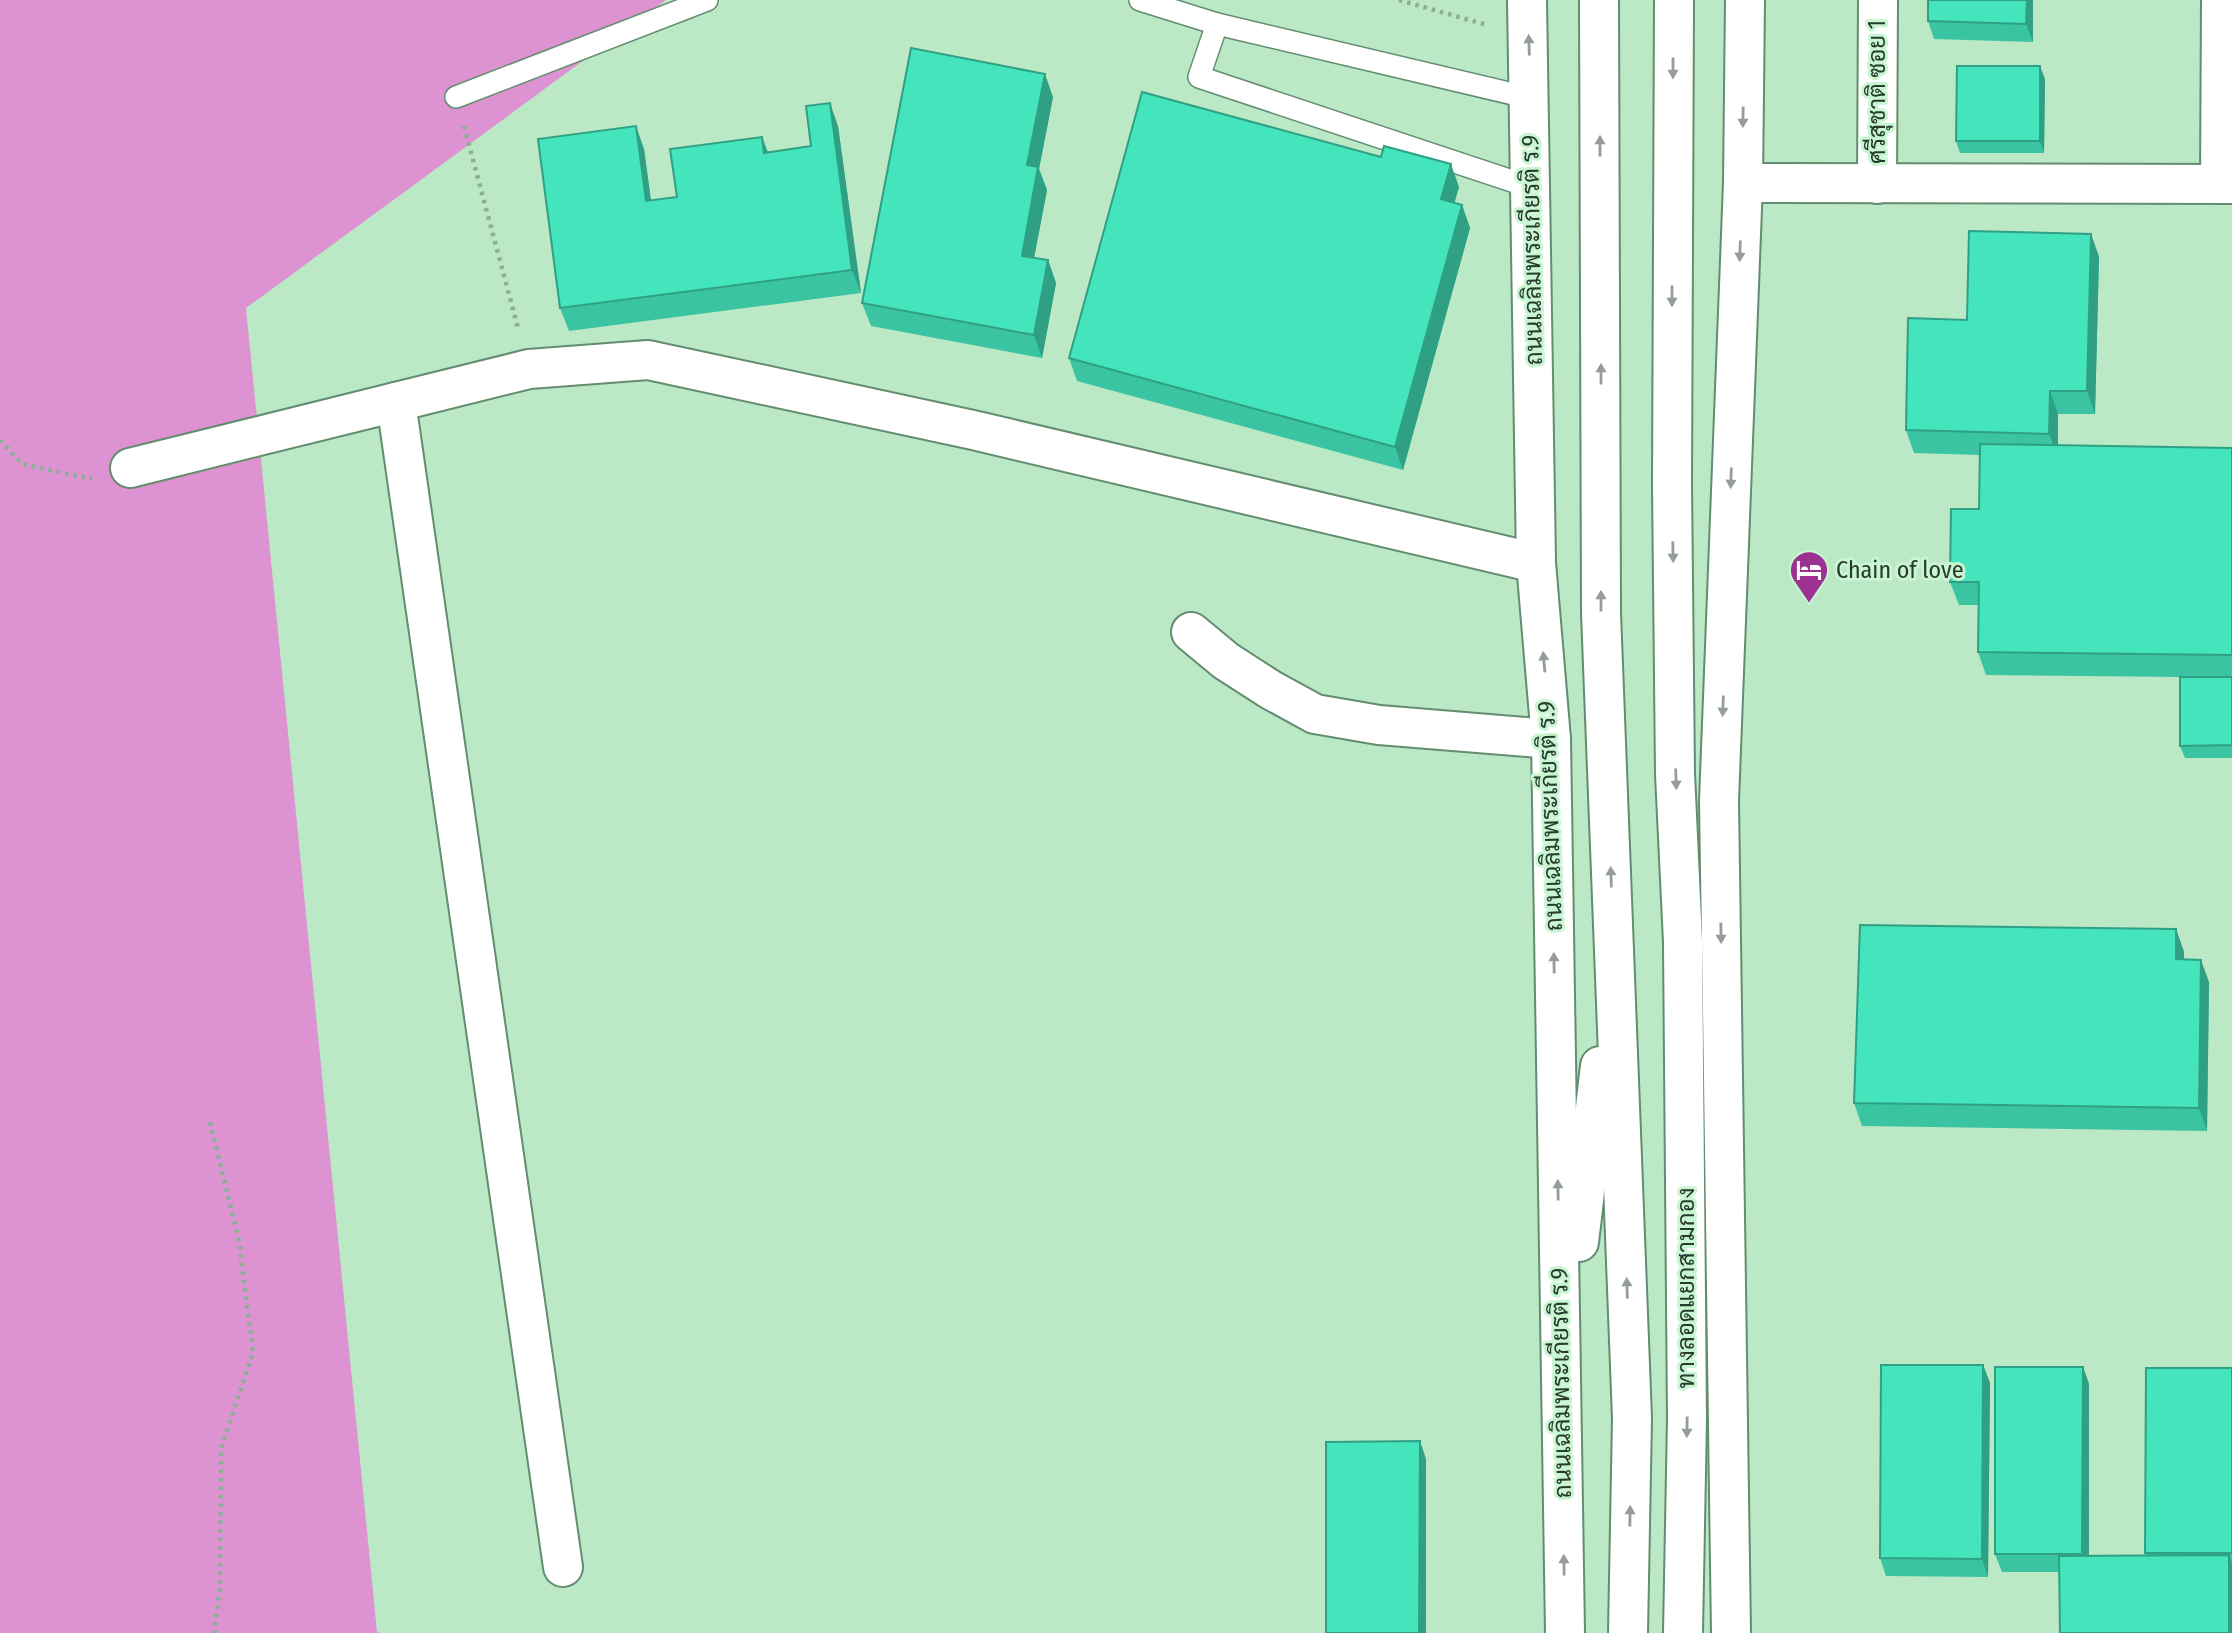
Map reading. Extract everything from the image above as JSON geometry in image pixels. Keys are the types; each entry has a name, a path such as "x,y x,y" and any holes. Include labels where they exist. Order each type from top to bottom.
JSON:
{"main road":[{"name":"ถนนเฉลิมพระเกียรติ ร.9","path":"1527,0 1536,563 1551,739 1565,1633"},
{"path":"1599,0 1601,614 1632,1418 1628,1633"},
{"path":"1674,0 1672,484 1675,774 1683,942 1727,1390"},
{"path":"1731,1633 1719,801 1742,183 1745,0"},
{"name":"ศรีสุชาติ ซอย 1","path":"1877,184 1878,0"},
{"path":"1742,183 2226,184 2221,0"},
{"path":"130,468 529,369 648,360 973,430 1536,563"},
{"path":"397,402 563,1567"},
{"path":"1191,632 1226,662 1315,714 1379,725 1551,739"},
{"name":"ทางลอดแยกสามกอง","path":"1683,942 1687,1418 1683,1633"},
{"path":"1561,1391 1614,946"}],"lane":[{"path":"456,97 707,0"},
{"path":"1140,0 1217,24 1530,98"},
{"path":"1217,24 1199,77 1530,187"}],"path":[{"path":"1399,0 1528,37"},
{"path":"456,97 529,369"},
{"path":"0,440 22,464 90,480 130,468"},
{"path":"210,1122 239,1241 253,1353 221,1448 220,1587 214,1633"}],"shaded area":[{"path":"0,0 666,0 246,308 377,1632 381,1633 0,1633"}],"building":[{"path":"1928,0 2027,0 2026,24 1928,21"},
{"path":"911,48 1045,74 1027,165 1038,167 1022,256 1048,260 1034,335 862,303"},
{"path":"1957,66 2040,66 2040,141 1956,141"},
{"path":"1142,92 1381,157 1384,146 1451,164 1441,199 1462,205 1395,447 1069,358"},
{"path":"830,103 852,270 560,308 538,139 636,126 646,201 677,197 670,149 762,137 764,153 811,146 806,106"},
{"path":"1969,231 2091,234 2087,391 2050,391 2049,434 1906,430 1908,318 1967,320"},
{"path":"1980,444 2232,448 2232,655 1978,652 1979,582 1950,582 1951,509 1979,509"},
{"path":"2180,677 2232,677 2232,745 2180,746"},
{"path":"1860,925 2176,929 2176,959 2201,960 2199,1108 1854,1103"},
{"path":"1881,1365 1983,1365 1982,1559 1880,1558"},
{"path":"1995,1367 2083,1367 2082,1554 1995,1554"},
{"path":"2146,1368 2232,1368 2232,1553 2145,1553"},
{"path":"1420,1441 1419,1633 1326,1633 1326,1442"},
{"path":"2229,1555 2229,1633 2060,1633 2059,1556"}],"place":[{"name":"Chain of love","path":"1809,604"}]}
